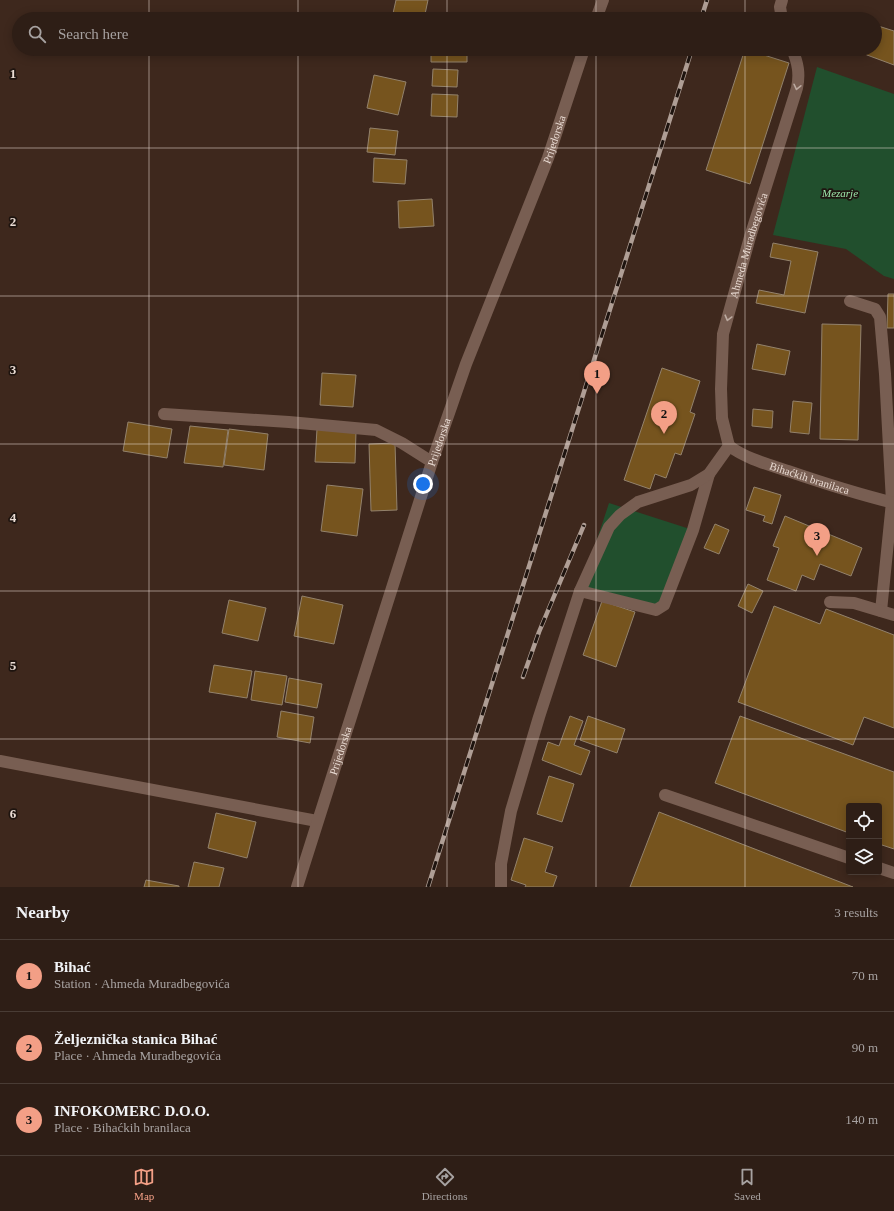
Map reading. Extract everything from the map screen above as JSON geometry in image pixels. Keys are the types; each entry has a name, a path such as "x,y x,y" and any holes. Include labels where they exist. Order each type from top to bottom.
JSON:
{"street":[{"path":"599,12 603,0"},
{"path":"781,12 780,7 782,0"},
{"name":"Prijedorska","path":"297,887 316,821 432,462 466,364 548,158 582,56"},
{"name":"Ahmeda Muradbegovića","path":"729,446 722,418 721,396 723,334 750,237 797,88 799,77 795,56"},
{"path":"830,602 854,603 890,611 893,503 889,374 880,317 875,309 850,301"},
{"path":"164,414 289,422 376,430 402,443 432,462"},
{"path":"580,591 656,610 664,605 693,530 709,474 729,446"},
{"name":"Bihaćkih branilaca","path":"729,446 741,454 761,462 893,503"},
{"path":"501,887 501,864 511,811 539,717 580,591 609,527 620,515 638,502 691,485 709,474"},
{"path":"0,761 316,821"},
{"path":"665,795 846,857"},
{"path":"882,869 894,873"}],"green space":[{"name":"Mezarje","path":"817,67 894,94 894,279 884,276 846,249 773,235"},
{"path":"609,503 693,530 656,610 580,591"}],"building":[{"path":"396,0 428,0 425,12 393,12"},
{"path":"882,27 894,31 894,65 870,56 882,56"},
{"path":"431,56 467,56 467,62 431,62"},
{"path":"743,56 767,56 789,63 750,184 706,170"},
{"path":"433,69 458,70 457,87 432,86"},
{"path":"374,75 406,82 398,115 367,108"},
{"path":"432,94 458,95 457,117 431,116"},
{"path":"370,128 398,131 395,155 367,152"},
{"path":"374,158 407,160 405,184 373,182"},
{"path":"432,199 434,226 399,228 398,201"},
{"path":"773,243 818,252 805,313 756,303 759,290 784,295 791,261 770,257"},
{"path":"888,294 894,294 894,328 887,328"},
{"path":"822,324 861,325 858,440 820,439"},
{"path":"757,344 790,351 785,375 752,369"},
{"path":"662,368 700,381 690,412 695,414 681,455 675,453 666,478 655,474 650,489 624,480"},
{"path":"322,373 356,375 353,407 320,405"},
{"path":"793,401 812,403 809,434 790,432"},
{"path":"753,409 773,411 772,428 752,426"},
{"path":"128,422 172,429 167,458 123,451"},
{"path":"190,426 228,430 223,467 184,463"},
{"path":"229,429 268,434 264,470 224,465"},
{"path":"317,429 356,431 355,463 315,462"},
{"path":"395,443 397,510 371,511 369,444"},
{"path":"327,485 363,489 357,536 321,531"},
{"path":"754,487 781,495 772,524 763,521 765,516 746,510"},
{"path":"785,516 862,548 851,576 820,564 814,580 802,575 796,591 767,580 779,548 773,546"},
{"path":"715,524 729,530 719,554 704,548"},
{"path":"748,584 763,591 752,613 738,606"},
{"path":"302,596 343,605 334,644 294,636"},
{"path":"229,600 266,608 258,641 222,633"},
{"path":"602,601 635,612 616,667 583,655"},
{"path":"774,606 820,624 826,609 894,635 894,728 864,717 853,745 738,702"},
{"path":"214,665 252,671 247,698 209,692"},
{"path":"255,671 287,676 282,705 251,700"},
{"path":"289,678 322,684 317,708 285,702"},
{"path":"281,711 314,717 310,743 277,737"},
{"path":"570,716 583,721 574,745 590,751 581,775 542,760 548,742 559,746"},
{"path":"588,716 625,729 617,753 580,740"},
{"path":"740,716 894,772 894,849 882,845 882,803 846,803 846,832 715,783"},
{"path":"549,776 574,784 562,822 537,814"},
{"path":"659,812 853,887 630,887"},
{"path":"216,813 256,822 247,858 208,848"},
{"path":"524,838 553,847 545,872 557,876 553,887 525,887 526,885 511,880"},
{"path":"194,862 224,868 219,887 188,887"},
{"path":"146,880 179,886 179,887 144,887"}],"railway":[{"path":"703,12 707,0"},
{"path":"428,887 690,56"},
{"path":"523,677 539,632 584,525"}],"place":[{"name":"Bihać","path":"597,394"},
{"name":"Željeznička stanica Bihać","path":"664,434"},
{"name":"INFOKOMERC D.O.O.","path":"817,556"}]}
